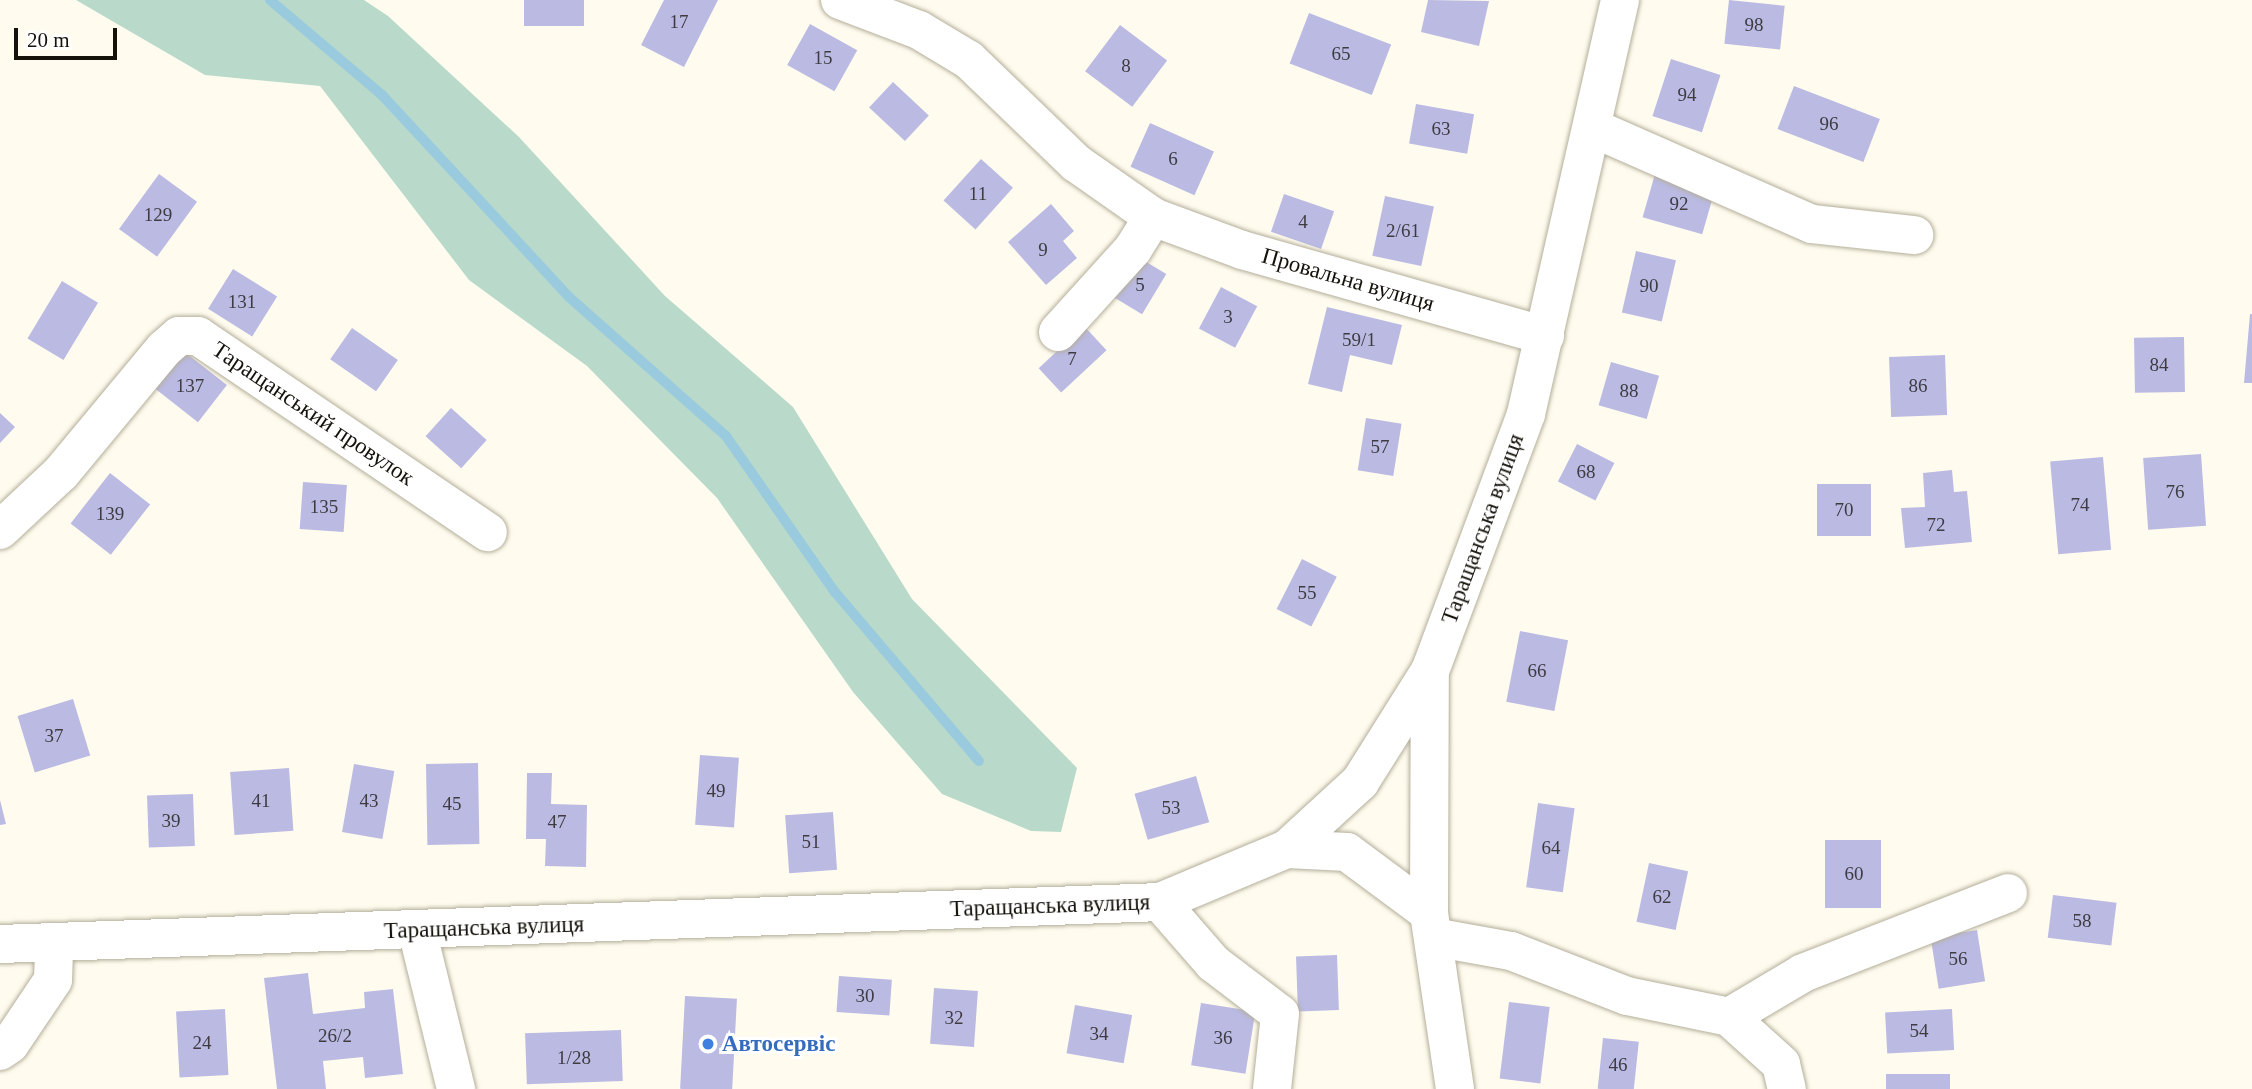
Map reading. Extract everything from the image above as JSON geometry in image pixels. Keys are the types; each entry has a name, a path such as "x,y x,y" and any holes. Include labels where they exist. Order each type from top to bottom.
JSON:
{"street":[{"name":"Провальна вулиця","path":"839,0 919,30 969,60 1076,163 1153,217 1241,250 1545,336"},
{"name":"Таращанська вулиця","path":"0,944 1160,902 1287,849 1360,782 1430,671 1526,414 1594,128 1620,0"},
{"path":"1594,128 1812,225 1914,235"},
{"path":"1058,332 1133,249 1153,217"},
{"name":"Таращанський провулок","path":"0,530 61,473 164,349 179,336 198,336 488,532"},
{"path":"1430,671 1431,925 1455,1089"},
{"path":"1287,849 1347,852 1431,925 1511,951 1627,996 1729,1017 1781,1064 1787,1089"},
{"path":"1729,1017 1803,972 2008,893"},
{"path":"1160,902 1213,963 1280,1014 1272,1089"},
{"path":"416,930 456,1089"},
{"path":"0,1051 10,1044 53,980 54,942"}],"green space":[{"path":"76,0 364,0 388,16 519,137 665,296 793,407 912,599 1077,768 1061,832 1031,831 942,794 853,692 717,498 587,366 469,280 320,86 205,75"}],"building":[{"path":"524,0 584,0 584,26 524,26"},
{"path":"664,0 718,0 684,67 641,45"},
{"path":"1428,0 1489,1 1479,46 1421,32"},
{"path":"1729,0 1785,6 1780,50 1724,44"},
{"path":"1309,13 1391,45 1372,95 1290,63"},
{"path":"810,24 857,50 834,91 787,65"},
{"path":"1120,25 1167,61 1132,107 1085,71"},
{"path":"1671,59 1720,75 1702,132 1652,116"},
{"path":"893,82 929,115 905,141 869,108"},
{"path":"1794,86 1880,119 1863,162 1778,129"},
{"path":"1416,104 1474,114 1467,154 1409,143"},
{"path":"1150,123 1214,151 1194,195 1130,167"},
{"path":"981,159 1013,188 975,229 944,201"},
{"path":"159,174 197,202 157,257 119,229"},
{"path":"1655,174 1715,191 1702,234 1643,217"},
{"path":"1284,194 1334,211 1321,249 1271,232"},
{"path":"1385,196 1434,206 1421,266 1372,256"},
{"path":"1051,204 1074,231 1063,241 1077,258 1046,285 1008,242"},
{"path":"1636,251 1676,260 1662,322 1622,312"},
{"path":"1138,257 1166,274 1142,314 1114,297"},
{"path":"233,269 277,297 252,336 208,309"},
{"path":"62,281 98,303 63,360 27,338"},
{"path":"1221,287 1257,306 1235,348 1199,328"},
{"path":"1327,307 1402,325 1392,365 1350,355 1342,392 1308,384"},
{"path":"2250,314 2252,383 2244,383"},
{"path":"1084,326 1107,350 1061,392 1039,368"},
{"path":"352,328 398,360 376,391 330,359"},
{"path":"2184,337 2185,392 2135,393 2134,338"},
{"path":"182,350 227,385 198,422 153,387"},
{"path":"1945,355 1947,415 1891,417 1889,357"},
{"path":"1611,362 1659,376 1647,419 1599,405"},
{"path":"451,408 487,440 461,468 426,436"},
{"path":"0,413 15,427 0,443"},
{"path":"1366,418 1402,424 1393,476 1358,470"},
{"path":"1577,444 1614,463 1595,500 1558,481"},
{"path":"2201,454 2206,526 2148,530 2143,458"},
{"path":"2103,457 2111,550 2058,554 2050,462"},
{"path":"1952,470 1954,492 1967,491 1972,542 1905,548 1901,508 1925,507 1923,473"},
{"path":"110,473 150,504 111,555 71,523"},
{"path":"303,482 347,485 344,532 300,529"},
{"path":"1817,484 1871,484 1871,536 1817,536"},
{"path":"1302,559 1337,577 1311,627 1277,609"},
{"path":"1520,631 1568,640 1554,711 1506,702"},
{"path":"73,699 90,755 35,772 18,716"},
{"path":"700,755 739,758 734,828 695,825"},
{"path":"478,763 479,844 427,845 426,764"},
{"path":"354,764 394,771 382,839 342,832"},
{"path":"289,768 293,831 235,835 230,772"},
{"path":"527,773 552,773 551,804 587,805 586,867 545,866 546,839 526,839"},
{"path":"1196,776 1209,822 1148,840 1134,794"},
{"path":"193,794 195,846 149,848 147,796"},
{"path":"0,800 6,824 0,825"},
{"path":"1538,803 1575,808 1563,892 1526,887"},
{"path":"833,812 837,870 789,873 785,815"},
{"path":"1825,840 1881,840 1881,908 1825,908"},
{"path":"1649,863 1688,871 1676,930 1637,922"},
{"path":"2053,895 2117,903 2111,945 2048,938"},
{"path":"1977,930 1985,981 1939,989 1931,937"},
{"path":"1337,955 1339,1010 1298,1011 1296,956"},
{"path":"308,973 313,1014 365,1008 364,992 393,989 403,1074 365,1078 363,1057 323,1061 326,1089 277,1089 264,978"},
{"path":"839,976 892,980 889,1016 836,1012"},
{"path":"934,988 978,991 974,1047 930,1044"},
{"name":"Автосервіс","path":"685,996 737,999 732,1089 680,1089"},
{"path":"1509,1002 1550,1007 1540,1083 1500,1078"},
{"path":"1201,1003 1255,1012 1245,1074 1191,1065"},
{"path":"1075,1005 1132,1015 1124,1063 1066,1053"},
{"path":"225,1009 228,1075 180,1077 176,1012"},
{"path":"1952,1009 1954,1050 1887,1053 1885,1013"},
{"path":"621,1030 623,1081 527,1084 525,1033"},
{"path":"1603,1038 1639,1042 1634,1089 1598,1089"},
{"path":"1886,1074 1950,1074 1950,1089 1886,1089"}],"waterway":[{"path":"270,0 382,95 569,297 726,436 835,592 979,761"}],"place":[{"name":"Автосервіс","path":"708,1044"}]}
